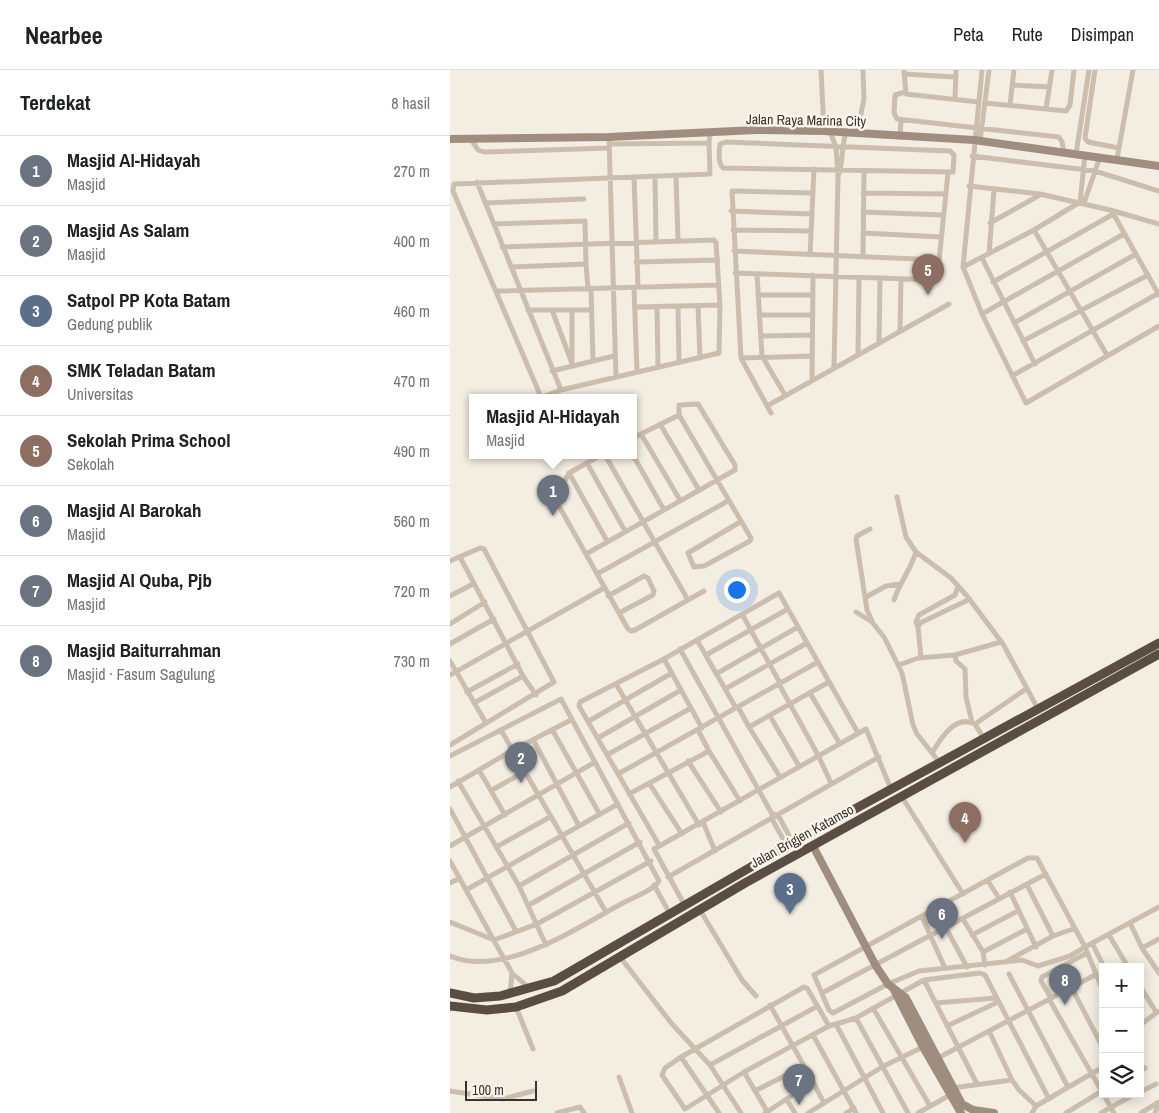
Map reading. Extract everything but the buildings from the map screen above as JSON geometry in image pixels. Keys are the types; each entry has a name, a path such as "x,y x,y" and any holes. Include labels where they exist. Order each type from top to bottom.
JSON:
{"highway":[{"name":"Jalan Brigjen Katamso","path":"450,993 474,998 510,994 554,981 790,845 1159,643"},
{"name":"Jalan Brigjen Katamso","path":"450,1006 487,1010 516,1007 562,991 745,883 1159,654"}],"main road":[{"name":"Jalan Raya Marina City","path":"450,139 470,138 609,143 756,130 857,133 977,140 1159,166"},
{"path":"813,846 876,966 897,993 935,1060 961,1113"},
{"path":"897,993 923,1047 935,1060"},
{"path":"953,1094 968,1109 994,1113"}],"street":[{"path":"821,70 827,132 838,147"},
{"path":"857,133 864,99 864,70"},
{"path":"955,98 956,70"},
{"path":"977,140 974,128 982,70"},
{"path":"989,70 982,129 972,156 964,269 982,314 1027,403 1159,326"},
{"path":"1010,105 1014,70"},
{"path":"1046,109 1052,70"},
{"path":"985,103 1046,109 1068,109 1074,70"},
{"path":"1076,154 1089,70"},
{"path":"1095,70 1085,138 1088,142 1119,148"},
{"path":"1117,159 1133,70"},
{"path":"905,92 904,72 955,77"},
{"path":"1013,85 1049,87"},
{"path":"978,102 905,92 896,94 894,99 895,117 901,120 1059,136 1064,153"},
{"path":"900,136 901,120"},
{"path":"540,394 453,191 456,182 710,174 710,133"},
{"path":"834,368 834,277 838,147 846,133"},
{"path":"470,138 478,150 484,152 609,143 709,143"},
{"path":"609,143 616,377"},
{"path":"720,144 950,151 954,155 953,172 948,173 838,173 814,169 723,168 720,164 720,144"},
{"path":"1082,203 1085,155"},
{"path":"972,156 1095,171 1159,191"},
{"path":"964,269 1082,203 1100,157"},
{"path":"810,255 814,169"},
{"path":"863,256 864,172"},
{"path":"736,274 813,274 859,279 936,280 948,173"},
{"path":"655,176 656,242"},
{"path":"676,176 678,241"},
{"path":"634,177 635,307 638,372"},
{"path":"477,182 561,390"},
{"path":"969,186 1040,194 1082,203 1159,224"},
{"path":"989,254 994,189"},
{"path":"771,413 741,358 731,211 733,190 814,194"},
{"path":"864,193 946,194"},
{"path":"990,223 1040,194"},
{"path":"485,203 584,199"},
{"path":"731,211 812,214"},
{"path":"863,212 943,215"},
{"path":"1012,376 1159,294 1124,234 1115,213"},
{"path":"993,282 1115,213"},
{"path":"494,224 585,221 593,360"},
{"path":"733,230 811,232"},
{"path":"1034,230 1107,355"},
{"path":"863,233 941,237"},
{"path":"982,314 1004,304 1124,234"},
{"path":"502,247 715,240 718,260 721,352 550,394"},
{"path":"734,251 938,260"},
{"path":"1014,323 1136,254"},
{"path":"982,258 1035,364"},
{"path":"636,262 718,260"},
{"path":"511,267 586,264"},
{"path":"756,274 762,356 786,395"},
{"path":"812,380 813,274"},
{"path":"1023,341 1148,275"},
{"path":"858,355 859,279"},
{"path":"879,343 880,280"},
{"path":"900,331 901,280"},
{"path":"497,291 719,285"},
{"path":"758,294 813,295"},
{"path":"766,406 949,304"},
{"path":"635,307 720,305"},
{"path":"678,306 679,362"},
{"path":"698,306 700,358"},
{"path":"657,307 658,366"},
{"path":"528,310 591,310"},
{"path":"552,310 573,365"},
{"path":"572,310 573,365"},
{"path":"759,315 812,315"},
{"path":"761,336 812,335"},
{"path":"552,371 614,356"},
{"path":"741,358 812,356"},
{"path":"586,554 625,531 664,510 680,500 699,490 717,480 735,470 735,465 698,404 679,405 679,415 717,480 740,522 751,538 750,541 704,566 694,567 688,553 740,522"},
{"path":"637,436 679,415"},
{"path":"660,424 699,490"},
{"path":"641,434 680,500"},
{"path":"594,459 569,472 555,499 608,596 631,632 704,592"},
{"path":"608,459 688,600"},
{"path":"635,459 664,510"},
{"path":"587,463 625,531"},
{"path":"569,472 608,542"},
{"path":"897,497 904,533 916,552 958,586 970,599 1001,642 1038,710"},
{"path":"597,574 728,500"},
{"path":"870,530 856,539 867,610 872,622 884,638 899,666 913,725 917,734 940,763"},
{"path":"450,561 483,548 554,682 536,695 450,745"},
{"path":"894,600 900,584 913,564 916,552"},
{"path":"460,557 536,695"},
{"path":"608,596 644,576 648,578 654,591 653,595 619,613"},
{"path":"450,596 474,584"},
{"path":"866,597 886,586 900,584"},
{"path":"921,658 916,622 919,616 955,595 958,586"},
{"path":"450,675 604,588"},
{"path":"659,845 579,706 580,702 664,659 776,593 780,595 858,734"},
{"path":"918,627 920,623 970,599"},
{"path":"450,624 485,602"},
{"path":"706,655 788,609"},
{"path":"856,612 872,622"},
{"path":"742,614 818,755 831,783"},
{"path":"450,644 494,619"},
{"path":"716,674 798,627"},
{"path":"697,640 780,777"},
{"path":"899,666 921,658 955,655 1001,642"},
{"path":"725,689 807,643"},
{"path":"680,650 790,845"},
{"path":"955,655 956,661 965,669 965,691 974,723 984,739"},
{"path":"664,659 691,708 709,751 740,801"},
{"path":"450,661 486,723"},
{"path":"618,774 657,754 818,662"},
{"path":"467,692 518,664"},
{"path":"589,721 672,673"},
{"path":"474,703 524,676"},
{"path":"749,727 829,682"},
{"path":"616,684 667,772 701,823 714,851"},
{"path":"932,753 951,728 964,722 974,723 1026,689"},
{"path":"598,738 681,690"},
{"path":"810,693 840,744"},
{"path":"450,756 560,699 563,700 571,720 659,878 659,883 546,945 505,959 459,960 450,956"},
{"path":"607,755 691,708"},
{"path":"770,716 799,766"},
{"path":"450,786 571,720"},
{"path":"501,730 606,912"},
{"path":"685,906 654,852 659,845 682,834 818,755 866,730 891,789"},
{"path":"553,731 599,813"},
{"path":"534,741 579,826"},
{"path":"629,794 709,751"},
{"path":"668,877 879,757"},
{"path":"688,761 721,812"},
{"path":"450,846 558,786 595,762"},
{"path":"479,770 505,815"},
{"path":"492,790 524,772"},
{"path":"458,782 498,846 529,905 546,945"},
{"path":"649,783 682,834"},
{"path":"902,797 963,894"},
{"path":"466,890 599,813 618,804"},
{"path":"450,809 516,931"},
{"path":"498,846 550,817"},
{"path":"519,886 629,823"},
{"path":"529,905 640,842"},
{"path":"1086,950 1038,966 1022,960 919,971 897,993 836,1013 829,1010 815,974 1028,858 1037,858 1073,922 1073,929 1086,950 1099,983"},
{"path":"450,861 512,973 529,988"},
{"path":"450,922 494,940 537,924 651,861"},
{"path":"822,993 930,938 999,898 1046,874"},
{"path":"450,883 460,878"},
{"path":"988,880 999,898"},
{"path":"654,885 670,914"},
{"path":"1027,885 1053,936"},
{"path":"1010,892 1036,946"},
{"path":"1099,1087 1090,1074 1041,978 1061,968 1109,935 1159,907"},
{"path":"700,910 742,980 756,996"},
{"path":"972,935 1018,911"},
{"path":"922,917 945,968"},
{"path":"963,919 983,952 985,965"},
{"path":"1130,923 1142,948 1156,965 1159,973"},
{"path":"946,928 967,967"},
{"path":"983,952 1027,929"},
{"path":"1004,962 1053,936 1073,929"},
{"path":"1109,935 1126,963"},
{"path":"1142,948 1159,939"},
{"path":"1093,945 1102,963"},
{"path":"620,957 672,1024 710,1065 741,1113"},
{"path":"1061,968 1099,1041"},
{"path":"510,994 512,973"},
{"path":"829,1026 816,1007 806,987 770,1005 681,1057 665,1068 662,1075 685,1109 744,1072 829,1026 837,1026 856,1018 897,993 924,980 980,973 985,975 1049,1098"},
{"path":"1009,974 1030,1010 1068,1087"},
{"path":"935,1060 1095,975"},
{"path":"924,980 977,1084"},
{"path":"1144,992 1158,1011 1144,1022"},
{"path":"936,1004 997,1000"},
{"path":"947,1026 997,1000"},
{"path":"770,1005 824,1103"},
{"path":"516,1007 533,1049"},
{"path":"710,1065 816,1007"},
{"path":"873,1008 930,1106"},
{"path":"856,1018 908,1113"},
{"path":"837,1026 863,1079 883,1113"},
{"path":"988,1031 1012,1080 1019,1090 1036,1106"},
{"path":"813,1035 855,1111 846,1113"},
{"path":"808,1113 882,1067 923,1047"},
{"path":"681,1057 718,1113"},
{"path":"755,1091 804,1066"},
{"path":"1032,1113 1036,1106 1099,1069"},
{"path":"744,1072 767,1113 813,1082"},
{"path":"619,1077 632,1113"},
{"path":"918,1113 953,1094 977,1084 1012,1080"},
{"path":"1144,1090 1156,1084"},
{"path":"450,1090 503,1099 533,1092"},
{"path":"1066,1113 1099,1093"},
{"path":"1106,1098 1114,1113"},
{"path":"1101,1113 1127,1098"},
{"path":"786,1100 795,1113"},
{"path":"1141,1113 1159,1103"},
{"path":"1155,1113 1159,1103"},
{"path":"557,1113 580,1107 584,1113"}],"place":[{"name":"Sekolah Prima School","path":"928,295"},
{"name":"Masjid Al-Hidayah","path":"553,516"},
{"name":"Masjid As Salam","path":"521,783"},
{"name":"SMK Teladan Batam","path":"965,843"},
{"name":"Satpol PP Kota Batam","path":"790,914"},
{"name":"Masjid Al Barokah","path":"942,939"},
{"name":"Masjid Baiturrahman","path":"1065,1005"},
{"name":"Masjid Al Quba, Pjb","path":"799,1105"}]}
